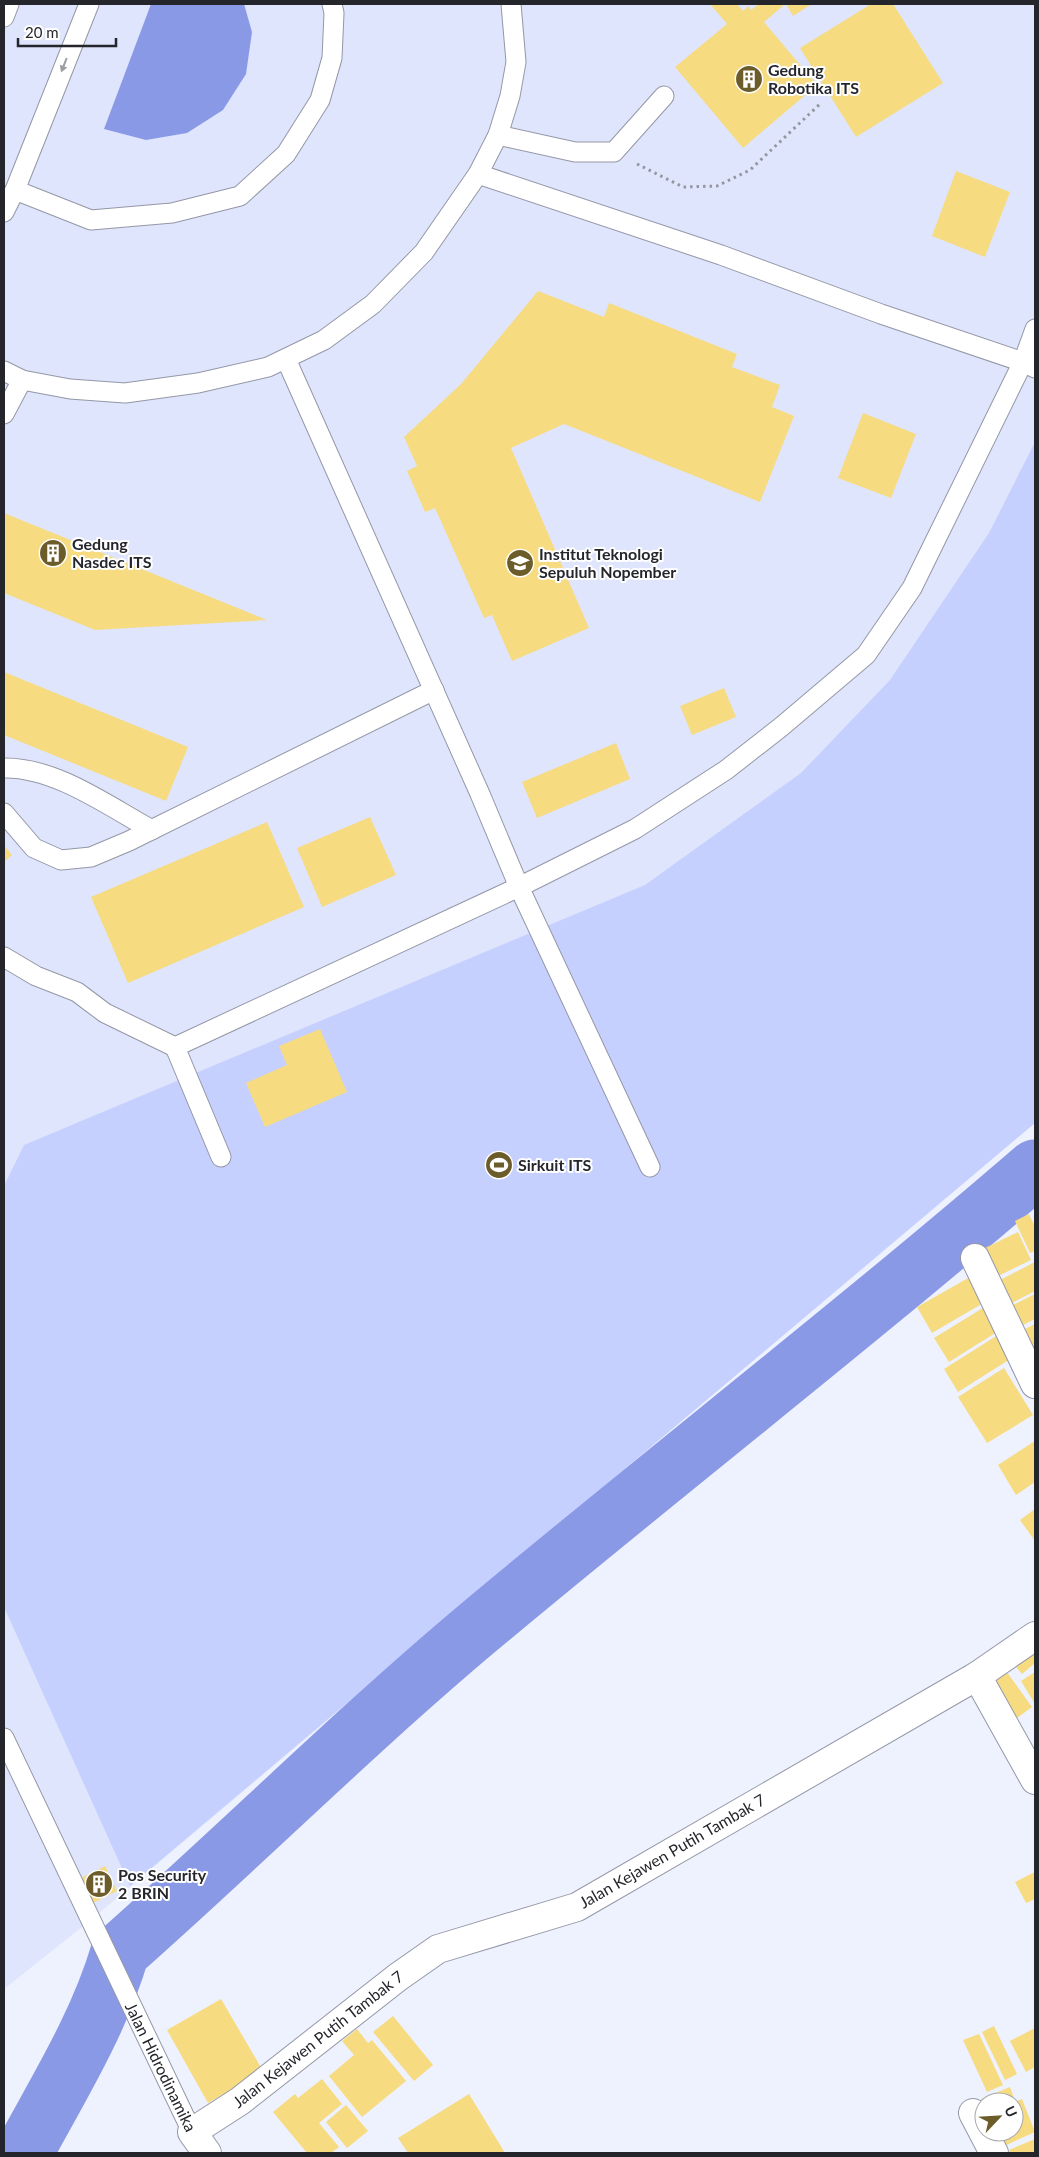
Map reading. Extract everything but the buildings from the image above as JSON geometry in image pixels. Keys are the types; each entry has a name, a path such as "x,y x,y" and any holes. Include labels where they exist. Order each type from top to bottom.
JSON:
{"street":[{"path":"975,1258 1035,1384"},
{"name":"Jalan Kejawen Putih Tambak 7","path":"200,2143 240,2101 398,1976 438,1949 577,1907 977,1676 1035,1636"},
{"path":"977,1676 1035,1780"},
{"path":"973,2113 994,2153"}],"lane":[{"path":"4,16 9,4"},
{"path":"4,212 15,190 89,4"},
{"path":"15,190 91,220 172,213 240,196 286,154 320,100 332,58 334,13 332,4"},
{"path":"4,371 22,380 70,389 126,393 198,383 268,367 324,340 372,304 424,252 478,174 498,135 510,96 516,62 511,4"},
{"path":"498,135 575,152 614,152 664,96"},
{"path":"478,174 721,255 881,314 1029,365"},
{"path":"175,1047 519,887 635,829 726,770 781,727 866,655 912,588 1029,365 1035,329"},
{"path":"286,359 434,690 519,887 650,1167"},
{"path":"4,414 22,380"},
{"path":"4,813 34,848 61,860 91,857 152,830 434,690"},
{"path":"4,768 19,768 58,778 152,830"},
{"path":"4,957 36,976 77,992 105,1013 175,1047 221,1157"},
{"name":"Jalan Hidrodinamika","path":"4,1738 118,1980 200,2143"}],"path":[{"path":"614,152 684,187 717,186 750,170 821,103"}],"shaded area":[{"name":"Institut Teknologi Sepuluh Nopember","path":"4,4 1035,4 1035,1123 92,1919 4,1989"},
{"name":"Sirkuit ITS","path":"1035,442 1035,1123 130,1886 4,1607 4,1186 24,1145 645,885 801,773 890,680 989,533"}],"water":[{"path":"151,4 244,4 252,32 246,74 223,110 187,133 146,140 104,129"}],"waterway":[{"path":"20,2153 29,2143 80,2050 102,2002 120,1952 433,1666 828,1342 1035,1169"}],"place":[{"name":"Gedung Robotika ITS","path":"749,79"},
{"name":"Gedung Nasdec ITS","path":"53,553"},
{"name":"Institut Teknologi Sepuluh Nopember","path":"520,563"},
{"name":"Sirkuit ITS","path":"499,1165"},
{"name":"Pos Security 2 BRIN","path":"99,1884"}]}
